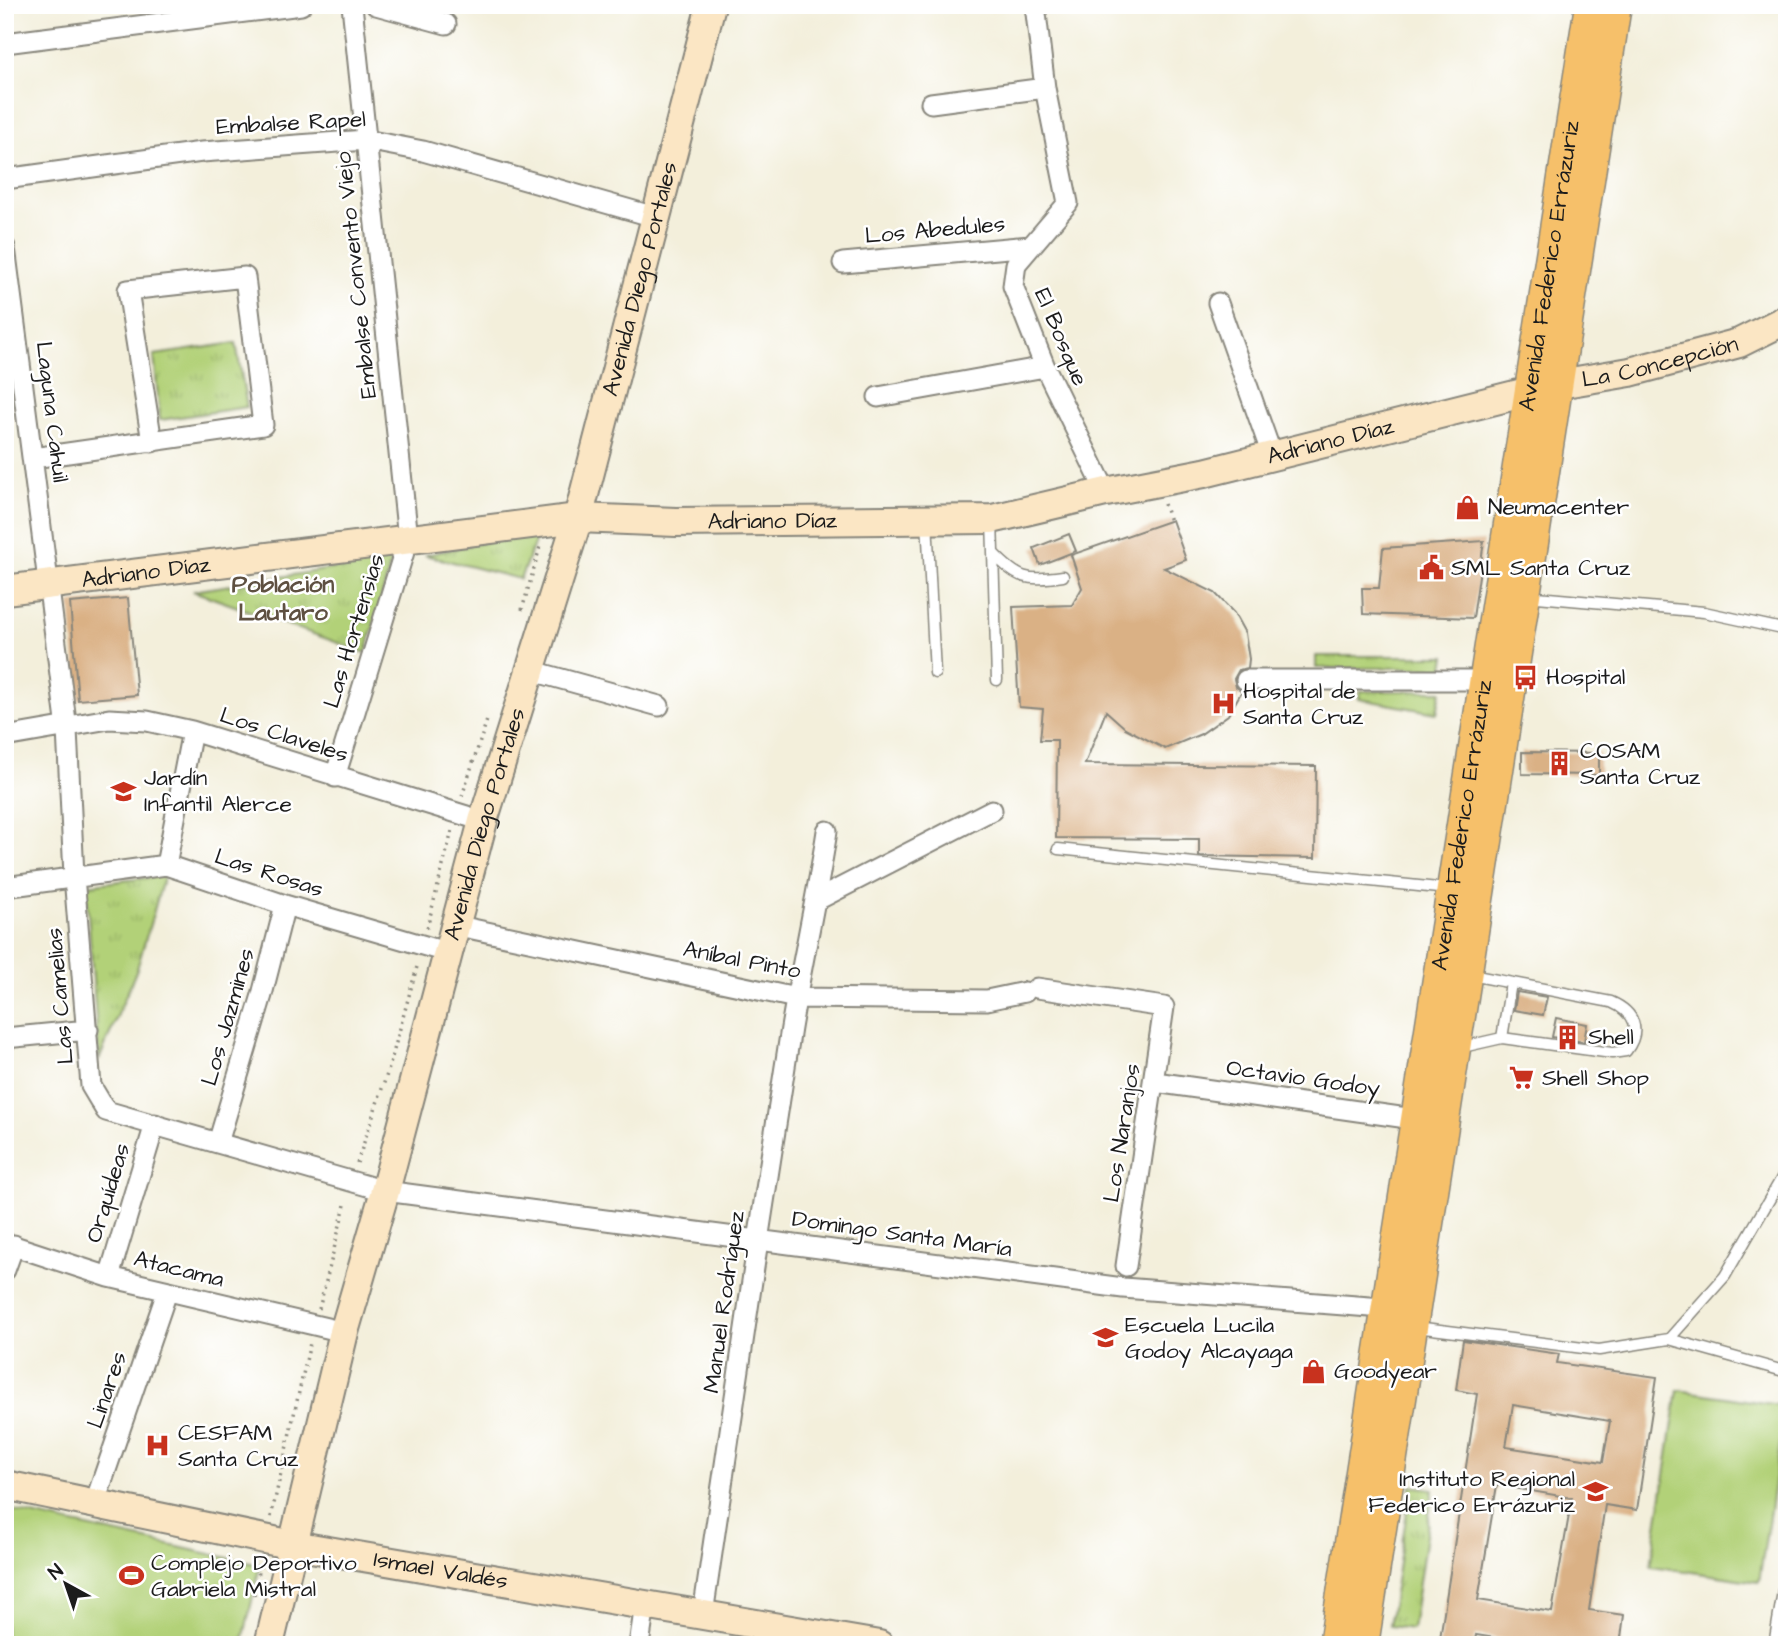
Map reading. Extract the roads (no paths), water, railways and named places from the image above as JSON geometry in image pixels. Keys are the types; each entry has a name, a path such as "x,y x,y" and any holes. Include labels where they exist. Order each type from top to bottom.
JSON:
{"main road":[{"name":"Avenida Diego Portales","path":"269,1645 344,1332 384,1191 434,949 454,925 469,817 529,670 578,518 711,5"},
{"name":"Avenida Federico Errázuriz","path":"1429,1122 1455,1049 1467,974 1465,892 1484,680 1590,5"},
{"name":"Avenida Federico Errázuriz","path":"1363,1645 1429,1122 1465,892 1526,596 1616,5"},
{"name":"La Concepción","path":"1528,391 1630,372 1739,343 1787,319"},
{"name":"Adriano Díaz","path":"5,590 578,518 676,522 992,519 1106,492 1204,473 1528,391"},
{"name":"Avenida Federico Errázuriz","path":"1334,1645 1404,1315"},
{"name":"Ismael Valdés","path":"5,1485 265,1540 879,1645"}],"street":[{"path":"5,43 301,5"},
{"name":"Embalse Convento Viejo","path":"352,5 408,539"},
{"path":"376,5 446,24"},
{"name":"El Bosque","path":"1035,5 1045,88 1068,203 1016,264 1013,286 1045,367 1106,492"},
{"path":"931,103 1045,88"},
{"name":"Embalse Rapel","path":"5,179 202,152 366,140 423,151 655,217"},
{"name":"Los Abedules","path":"843,263 1030,246"},
{"name":"Laguna Cahuil","path":"5,247 7,281 49,584"},
{"path":"33,458 152,442 263,425 244,277 128,290 152,442"},
{"path":"1218,303 1272,455"},
{"path":"878,397 1045,367"},
{"name":"Las Hortensias","path":"335,777 408,539"},
{"name":"Las Camelias","path":"49,584 67,729 74,876 92,1086 106,1111 384,1191"},
{"path":"529,670 659,706"},
{"path":"1246,680 1484,680"},
{"name":"Los Claveles","path":"5,737 67,729 109,719 147,721 192,731 469,817"},
{"path":"166,865 192,731"},
{"path":"817,900 992,810"},
{"name":"Manuel Rodríguez","path":"703,1614 796,998 817,900 827,831"},
{"name":"Las Rosas","path":"5,887 166,865 285,905 434,949"},
{"name":"Los Jazmines","path":"218,1143 262,995 285,905"},
{"name":"Aníbal Pinto","path":"454,925 796,998 987,1000 1031,990 1164,1007"},
{"name":"Los Naranjos","path":"1126,1266 1164,1007"},
{"path":"5,1038 88,1030"},
{"name":"Octavio Godoy","path":"1155,1082 1429,1122"},
{"name":"Orquídeas","path":"109,1277 155,1124"},
{"name":"Domingo Santa María","path":"384,1191 1123,1288 1404,1315"},
{"path":"5,1270 10,1244"},
{"name":"Atacama","path":"10,1244 109,1277 344,1332"},
{"name":"Linares","path":"94,1504 167,1292"},
{"path":"639,1645 645,1605"}],"lane":[{"path":"992,519 997,680"},
{"path":"927,520 934,673"},
{"path":"993,553 1013,574 1045,579 1063,576"},
{"path":"1526,596 1704,612 1787,630"},
{"path":"1058,849 1465,892"},
{"path":"1455,1049 1502,1038 1612,1053 1626,1051 1634,1040 1636,1026 1626,1008 1611,1002 1467,974"},
{"path":"1502,1038 1511,983"},
{"path":"1669,1339 1725,1276 1787,1169"},
{"path":"1404,1315 1599,1350 1669,1339 1787,1372"},
{"path":"1774,1645 1787,1566"}],"place":[{"name":"Neumacenter","path":"1468,507"},
{"name":"SML Santa Cruz","path":"1431,568"},
{"name":"Hospital","path":"1526,677"},
{"name":"Hospital de Santa Cruz","path":"1223,704"},
{"name":"COSAM Santa Cruz","path":"1560,764"},
{"name":"Jardín Infantil Alerce","path":"124,791"},
{"name":"Shell","path":"1568,1037"},
{"name":"Shell Shop","path":"1522,1078"},
{"name":"Escuela Lucila Godoy Alcayaga","path":"1105,1338"},
{"name":"Goodyear","path":"1314,1371"},
{"name":"CESFAM Santa Cruz","path":"158,1446"},
{"name":"Instituto Regional Federico Errázuriz","path":"1595,1492"},
{"name":"Complejo Deportivo Gabriela Mistral","path":"131,1576"}],"district":[{"name":"Población Lautaro","path":"283,599"}]}
